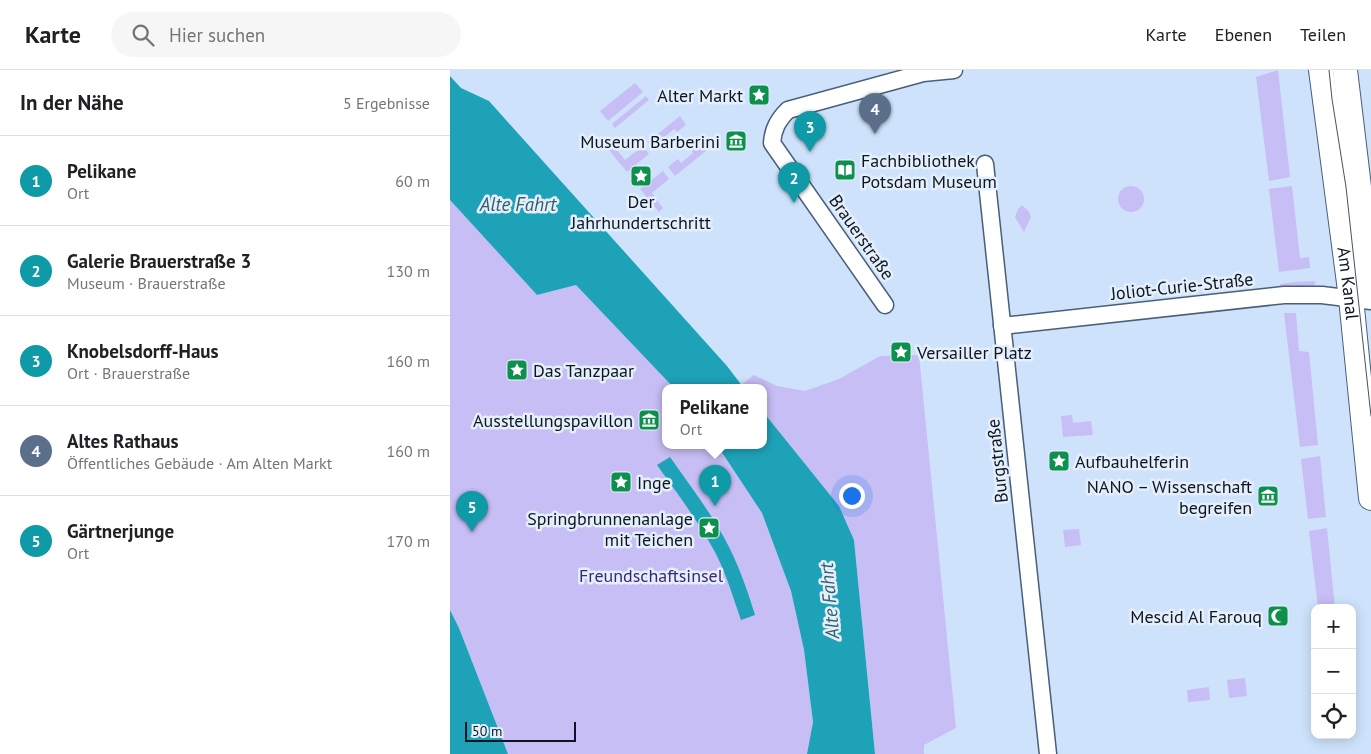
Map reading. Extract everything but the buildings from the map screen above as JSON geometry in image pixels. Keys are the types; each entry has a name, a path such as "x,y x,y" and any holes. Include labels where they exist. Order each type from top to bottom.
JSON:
{"street":[{"name":"Brauerstraße","path":"886,305 772,143 773,133 781,116 788,110 923,73 954,70"},
{"name":"Am Kanal","path":"1321,70 1365,297"},
{"name":"Am Kanal","path":"1345,70 1365,297 1371,498"},
{"name":"Burgstraße","path":"985,164 1048,754"},
{"name":"Joliot-Curie-Straße","path":"1002,326 1284,294 1365,297"}],"green space":[{"path":"1278,70 1290,177 1269,181 1256,77"},
{"path":"635,83 643,92 608,121 600,111"},
{"path":"646,96 649,100 615,128 612,124"},
{"path":"680,116 686,125 677,132 674,129 662,139 664,142 654,150 648,142"},
{"path":"700,141 707,150 675,176 668,167 678,159 681,163 693,153 691,149"},
{"path":"614,146 625,160 643,146 649,154 627,172 609,150"},
{"path":"663,171 669,179 652,193 663,208 659,212 640,189"},
{"path":"1131,186 1140,190 1144,199 1140,208 1131,212 1122,208 1118,199 1122,190"},
{"path":"1292,186 1300,258 1309,257 1310,268 1279,272 1269,189"},
{"name":"Freundschaftsinsel","path":"450,200 537,295 576,285 670,384 662,384 662,449 720,449 762,513 791,591 804,650 813,722 807,754 508,754 459,628 450,610"},
{"path":"1022,205 1031,217 1024,232 1015,217"},
{"path":"1314,281 1316,283 1313,287 1280,288 1280,284"},
{"path":"1284,313 1296,313 1299,351 1309,352 1318,445 1300,447"},
{"path":"919,355 956,728 924,745 924,754 875,754 854,540 839,506 767,417 767,384 742,384 754,375 777,386 805,391 839,379 880,356"},
{"path":"1072,415 1073,423 1091,421 1093,435 1063,437 1061,416"},
{"path":"1320,456 1326,517 1308,519 1301,459"},
{"path":"1327,528 1335,604 1318,604 1309,531"},
{"path":"1079,529 1081,545 1065,547 1063,530"},
{"path":"1245,678 1247,696 1229,698 1227,680"},
{"path":"1209,687 1210,700 1188,702 1187,690"}],"water":[{"name":"Alte Fahrt","path":"450,76 461,88 489,101 727,366 741,384 670,384 576,285 537,295 450,200"},
{"name":"Alte Fahrt","path":"767,417 839,506 854,540 875,754 807,754 813,722 804,650 791,591 762,513 720,449 767,449"},
{"name":"Springbrunnenanlage mit Teichen","path":"670,457 723,535 747,589 755,615 741,620 715,552 657,465"},
{"path":"450,610 459,628 508,754 450,754"}],"tram line":[{"path":"1329,70 1346,187 1371,416"}],"place":[{"name":"Alter Markt","path":"759,95"},
{"name":"Altes Rathaus","path":"875,134"},
{"name":"Museum Barberini","path":"736,141"},
{"name":"Knobelsdorff-Haus","path":"810,152"},
{"name":"Fachbibliothek Potsdam Museum","path":"845,170"},
{"name":"Der Jahrhundertschritt","path":"641,176"},
{"name":"Galerie Brauerstraße 3","path":"794,203"},
{"name":"Versailler Platz","path":"901,352"},
{"name":"Das Tanzpaar","path":"517,370"},
{"name":"Ausstellungspavillon","path":"649,420"},
{"name":"Aufbauhelferin","path":"1059,461"},
{"name":"Inge","path":"621,482"},
{"name":"NANO – Wissenschaft begreifen","path":"1268,496"},
{"name":"Pelikane","path":"715,506"},
{"name":"Springbrunnenanlage mit Teichen","path":"709,528"},
{"name":"Gärtnerjunge","path":"472,532"},
{"name":"Mescid Al Farouq","path":"1278,616"}]}
